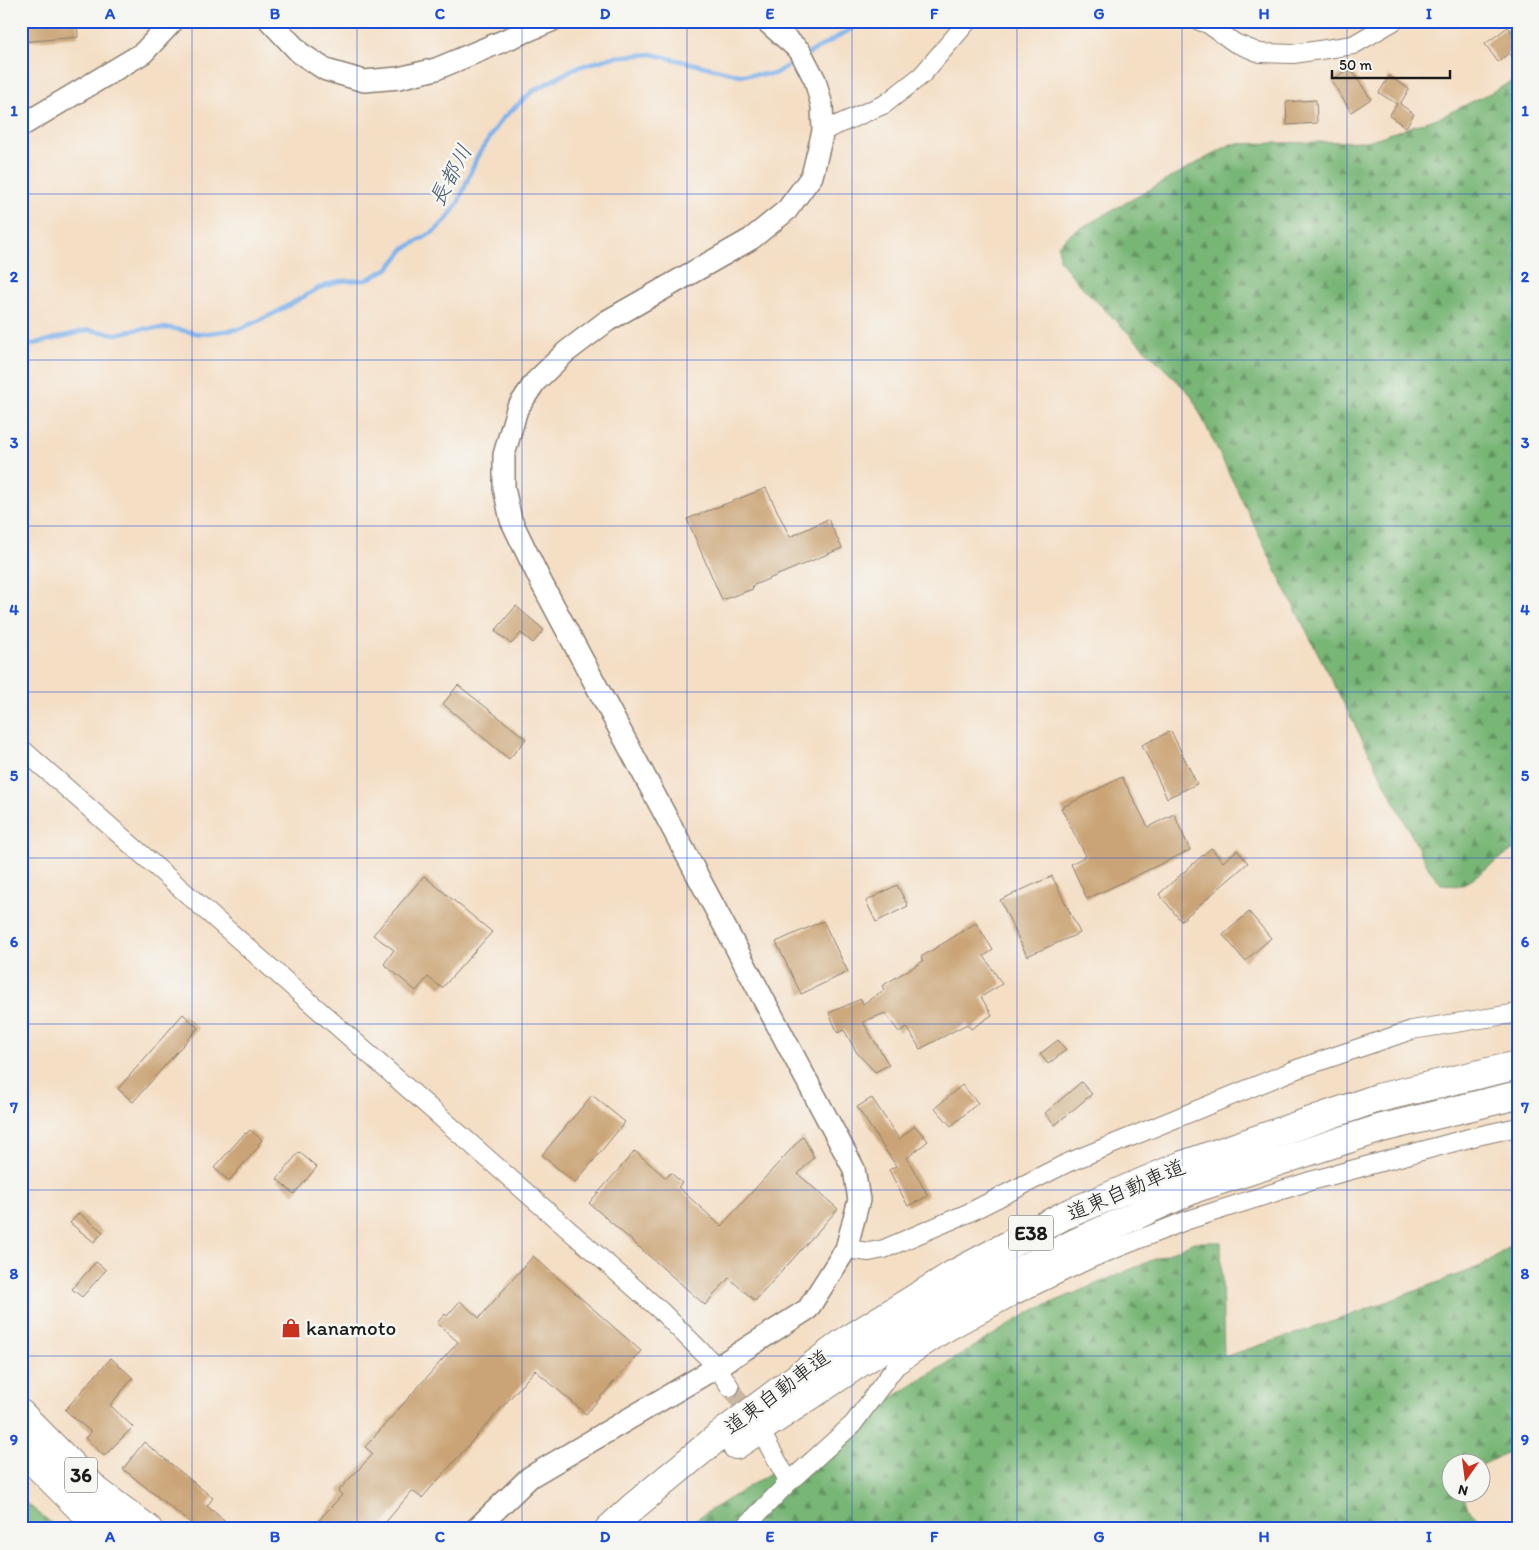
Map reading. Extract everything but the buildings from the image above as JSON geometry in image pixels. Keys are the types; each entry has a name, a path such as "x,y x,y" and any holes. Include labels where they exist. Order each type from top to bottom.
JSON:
{"highway":[{"name":"道東自動車道","path":"609,1529 719,1436 843,1344 954,1274 1065,1215 1183,1165 1378,1098 1518,1064"},
{"name":"道東自動車道","path":"628,1529 730,1448 858,1364 965,1298 1077,1242 1196,1188 1382,1128 1518,1095"},
{"name":"36","path":"21,1414 97,1491 148,1529"},
{"name":"36","path":"21,1449 79,1507 109,1529"}],"street":[{"path":"21,126 143,53 173,21"},
{"path":"270,21 300,53 326,70 364,81 399,78 436,69 551,21"},
{"path":"476,1529 530,1477 717,1367 808,1309 846,1249 860,1200 854,1169 541,582 511,520 504,488 504,456 517,409 535,382 566,352 607,321 751,239 787,210 812,176 823,130 822,106 815,80 800,51 766,21"},
{"path":"823,130 885,104 922,75 968,21"},
{"path":"1199,21 1208,24 1235,43 1260,53 1293,54 1353,45 1394,21"},
{"path":"21,748 662,1312 717,1367 730,1387"},
{"path":"846,1249 869,1252 884,1249 968,1213 1067,1163 1297,1069 1412,1030 1518,1013"},
{"path":"743,1529 789,1482 854,1424 896,1366 944,1334 1011,1297 1090,1259 1185,1221 1307,1182 1473,1137 1518,1127"},
{"path":"766,1441 789,1482"}],"green space":[{"path":"1518,79 1518,846 1463,885 1441,884 1429,869 1288,595 1191,395 1079,284 1059,259 1058,245 1072,233 1231,144 1368,141 1443,116"},
{"path":"1518,1241 1518,1447 1492,1460 1492,1452 1442,1452 1442,1502 1466,1502 1467,1507 1489,1529 1371,1529 1364,1522 1351,1529 680,1529 1030,1312 1195,1242 1221,1242 1224,1357 1349,1316 1481,1266"},
{"path":"21,1499 59,1529 21,1529"}],"waterway":[{"name":"長都川","path":"808,54 865,21"},
{"name":"長都川","path":"21,344 34,344 88,330 116,334 140,329 170,328 201,334 240,329 273,314 319,288 340,281 366,280 389,268 404,249 435,231 447,219 458,203 477,157 502,119 533,91 575,68 614,57 652,54 740,75 774,74 799,59"}],"tunnel":[{"path":"730,1387 753,1422"}],"place":[{"name":"kanamoto","path":"291,1328"}]}
